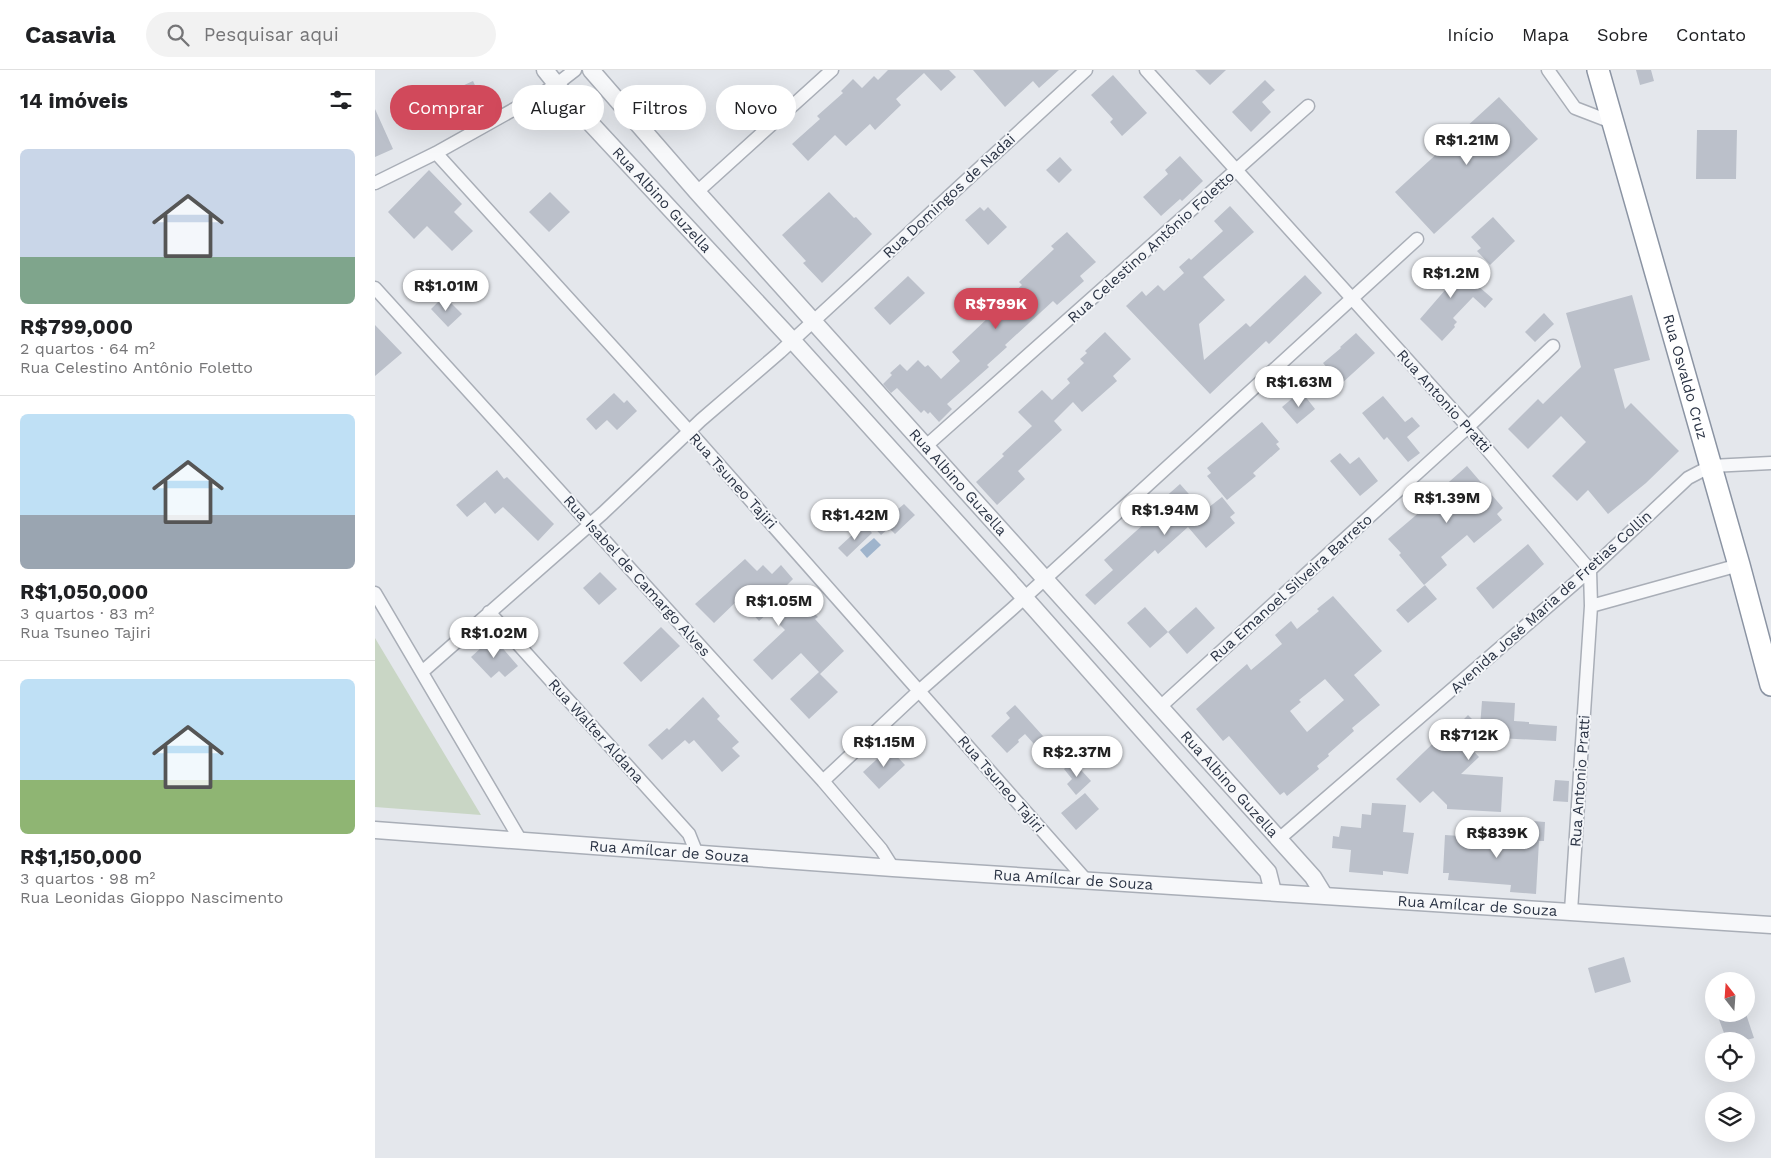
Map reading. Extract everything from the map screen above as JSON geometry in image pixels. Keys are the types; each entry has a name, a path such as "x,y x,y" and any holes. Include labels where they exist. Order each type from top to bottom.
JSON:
{"highway":[{"name":"Rua Osvaldo Cruz","path":"1598,70 1739,565 1771,685"}],"street":[{"name":"Rua Albino Guzella","path":"545,70 576,107 792,340 1268,872 1273,892"},
{"path":"375,183 435,153 557,84 575,70"},
{"name":"Rua Albino Guzella","path":"591,70 697,192 1313,877 1324,896"},
{"path":"697,192 832,70"},
{"name":"Rua Domingos de Nadai","path":"792,340 1086,70"},
{"name":"Rua Antonio Pratti","path":"1146,70 1468,427 1590,570 1591,606 1571,911"},
{"path":"1548,70 1575,108 1614,123"},
{"name":"Rua Celestino Antônio Foletto","path":"926,446 1308,106"},
{"name":"Rua Tsuneo Tajiri","path":"435,153 689,432 1086,880"},
{"path":"823,781 919,691 1045,579 1417,239"},
{"name":"Rua Isabel de Camargo Alves","path":"375,288 823,781 881,849 893,868"},
{"path":"422,672 590,524 792,340"},
{"name":"Rua Emanoel Silveira Barreto","path":"1160,707 1468,427 1553,346"},
{"path":"1711,466 1771,463"},
{"name":"Avenida José Maria de Fretias Collin","path":"1279,839 1590,570 1689,478 1711,466"},
{"path":"1591,606 1739,565"},
{"path":"375,592 521,841"},
{"name":"Rua Walter Aldana","path":"489,612 689,834 697,854"},
{"name":"Rua Amílcar de Souza","path":"375,830 893,868 1771,925"}],"green space":[{"path":"375,638 481,815 375,807"}],"water":[{"path":"874,538 881,545 867,558 860,550"}],"building":[{"path":"888,70 949,70 956,77 941,91 924,73 896,99 901,105 875,130 870,124 846,146 835,135 808,161 792,144 820,119 817,116 843,93 841,91 853,79 862,88 874,76 878,80"},
{"path":"973,70 1059,70 1039,88 1033,81 1005,107"},
{"path":"1195,70 1226,70 1210,85"},
{"path":"1636,70 1651,70 1654,81 1640,85"},
{"path":"1113,75 1147,113 1122,136 1110,122 1113,119 1091,95"},
{"path":"1265,80 1275,90 1262,102 1271,112 1251,132 1232,112"},
{"path":"473,81 475,85 464,85"},
{"path":"1499,97 1538,139 1434,234 1395,192"},
{"path":"375,109 393,149 375,157"},
{"path":"1697,130 1737,130 1736,179 1696,179"},
{"path":"1180,156 1203,181 1182,201 1180,199 1161,216 1143,197 1168,174 1165,170"},
{"path":"1060,157 1072,170 1059,183 1046,170"},
{"path":"429,170 462,204 454,212 473,231 452,251 427,226 414,239 388,212"},
{"path":"550,192 570,212 549,232 529,212"},
{"path":"829,192 872,234 822,283 803,263 806,261 782,235"},
{"path":"1230,206 1254,232 1203,277 1225,300 1199,324 1204,360 1246,323 1250,327 1305,275 1322,293 1269,344 1266,341 1210,394 1126,306 1142,291 1146,296 1158,285 1164,291 1184,273 1179,267 1189,258 1191,260 1223,231 1214,221"},
{"path":"980,207 984,211 988,207 1007,227 988,245 965,220"},
{"path":"1493,217 1515,241 1490,265 1477,251 1481,248 1471,237"},
{"path":"1067,232 1096,262 1080,276 1084,281 1057,305 1053,301 1005,345 1007,347 987,365 989,367 947,404 952,409 939,422 930,412 928,414 924,410 921,413 897,388 891,393 883,384 892,375 890,373 900,364 907,371 918,360 925,367 928,365 941,379 960,361 952,352 990,316 989,314 1022,285 1019,282 1054,249 1051,246"},
{"path":"1443,259 1493,299 1485,308 1473,297 1453,318 1457,322 1454,325 1455,327 1442,341 1420,319 1446,289 1430,274"},
{"path":"908,276 925,293 890,325 874,308"},
{"path":"1632,295 1650,360 1614,369 1625,409 1631,403 1679,451 1646,483 1608,514 1588,490 1577,501 1552,476 1586,442 1561,416 1528,449 1508,429 1538,399 1543,404 1581,367 1566,313"},
{"path":"444,296 462,314 448,327 431,309"},
{"path":"1544,313 1554,324 1535,342 1525,332"},
{"path":"375,325 402,353 375,376"},
{"path":"1105,332 1131,359 1113,376 1117,381 1082,412 1073,402 1054,421 1062,430 1018,471 1025,479 997,505 976,482 1032,426 1018,412 1042,390 1052,400 1070,383 1067,379 1084,363 1080,359 1087,353 1085,351"},
{"path":"1356,333 1375,353 1341,384 1323,363"},
{"path":"1301,391 1315,409 1297,424 1282,407"},
{"path":"614,393 624,403 627,400 637,411 617,430 607,420 596,430 586,419"},
{"path":"1383,396 1405,422 1412,417 1420,426 1407,437 1420,453 1408,462 1387,437 1384,440 1362,413"},
{"path":"1262,422 1279,442 1276,444 1280,449 1253,473 1256,476 1227,500 1207,476 1211,473 1207,468"},
{"path":"1340,453 1350,464 1359,457 1378,481 1360,496 1330,461"},
{"path":"1467,466 1503,508 1497,514 1502,520 1474,543 1467,535 1441,557 1447,565 1424,585 1399,555 1401,553 1388,539 1435,499 1433,496"},
{"path":"497,470 504,479 507,477 554,524 538,541 503,507 495,514 485,502 467,517 456,505"},
{"path":"1180,484 1204,511 1222,497 1235,513 1230,517 1235,523 1206,548 1188,527 1158,554 1155,550 1095,605 1085,595 1113,570 1104,560 1166,504 1162,500"},
{"path":"889,501 897,510 904,504 915,515 895,534 889,528 881,535 868,521"},
{"path":"864,524 872,533 847,557 838,548"},
{"path":"1528,544 1544,564 1493,609 1476,588"},
{"path":"745,559 757,571 763,565 772,574 781,565 793,579 787,585 818,617 815,619 844,651 820,674 838,692 809,719 790,699 819,672 801,653 772,680 753,660 785,630 768,613 759,621 739,599 714,623 695,604"},
{"path":"600,572 617,589 599,605 583,588"},
{"path":"1425,585 1437,599 1408,623 1396,610"},
{"path":"1333,596 1382,651 1354,675 1380,705 1352,728 1354,731 1317,766 1319,769 1287,796 1284,792 1280,795 1229,736 1223,741 1196,709 1247,664 1251,670 1282,644 1275,635 1291,621 1297,629 1319,611 1317,609","holes":["1325,679 1344,700 1307,732 1290,711 1301,702 1299,700"]},
{"path":"1145,607 1168,632 1150,648 1127,623"},
{"path":"1196,607 1215,628 1187,654 1168,632"},
{"path":"661,627 680,646 641,682 623,663"},
{"path":"493,637 518,666 505,677 499,671 491,678 471,657"},
{"path":"703,697 720,716 717,719 739,742 732,748 740,756 722,772 694,740 689,744 685,740 662,760 648,745 667,728 669,730"},
{"path":"1482,701 1515,703 1514,721 1557,726 1556,741 1459,736 1479,757 1461,774 1503,777 1501,812 1447,809 1447,805 1433,791 1420,803 1396,779 1450,727 1453,730 1468,715 1480,727"},
{"path":"1015,705 1043,736 1034,744 1025,734 1007,753 991,736 1010,718 1006,713"},
{"path":"889,748 905,765 879,789 863,772"},
{"path":"1073,761 1091,781 1076,795 1067,784 1072,779 1064,769"},
{"path":"1555,780 1569,781 1568,802 1553,801"},
{"path":"1085,793 1099,809 1076,830 1061,813"},
{"path":"1372,803 1406,805 1403,832 1414,833 1408,874 1383,871 1383,875 1349,872 1351,850 1332,848 1333,836 1339,837 1341,826 1361,828 1362,814 1371,815"},
{"path":"1520,820 1545,822 1544,841 1539,841 1536,894 1510,892 1511,885 1448,880 1449,873 1443,873 1445,835 1519,840"},
{"path":"1624,957 1631,982 1595,993 1588,968"},
{"path":"1720,1022 1749,1022 1752,1032 1724,1032"}]}
